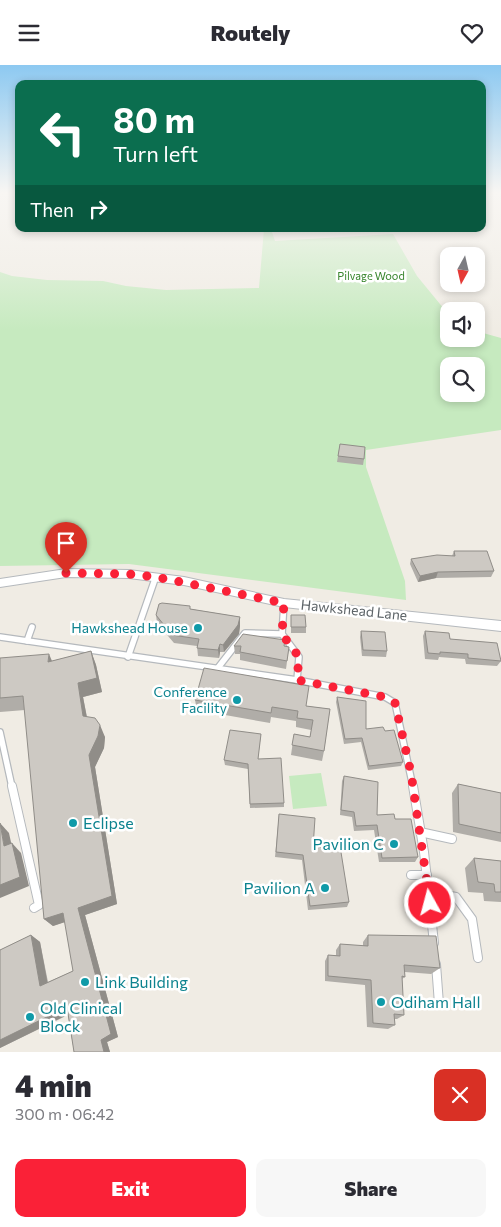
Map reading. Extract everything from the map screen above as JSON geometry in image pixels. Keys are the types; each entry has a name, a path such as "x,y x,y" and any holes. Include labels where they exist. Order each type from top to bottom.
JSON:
{"street":[{"name":"Hawkshead Lane","path":"0,583 66,573 129,574 156,577 284,603 501,625"}],"lane":[{"path":"128,657 156,577"},
{"path":"284,603 282,634 299,657 297,680"},
{"path":"26,641 32,627"},
{"path":"217,669 245,633 282,634"},
{"path":"0,637 297,680 385,697 395,703 411,773 430,892 439,1004"},
{"path":"0,733 39,905 34,908"},
{"path":"420,832 452,839"},
{"path":"411,875 427,875"},
{"path":"430,892 456,897 472,919 478,958"}],"green space":[{"name":"Pilvage Wood","path":"263,239 274,239 275,241 396,239 417,276 440,304 440,347 485,347 485,334 501,338 501,430 366,450 366,467 405,581 406,600 129,564 0,566 0,272 12,276 47,280 103,281 126,286 166,290 259,288"},
{"path":"321,773 327,806 293,809 289,776"}],"building":[{"path":"340,444 365,447 364,459 338,456"},
{"path":"454,551 487,551 494,571 438,572 420,576 411,559 437,555 455,556"},
{"path":"159,604 190,606 190,609 240,617 238,625 223,645 220,644 218,650 197,648 199,639 172,635 156,615"},
{"path":"291,615 305,615 306,627 291,627"},
{"path":"361,631 385,632 387,651 363,650"},
{"path":"425,631 449,633 450,639 497,643 501,661 468,658 468,654 428,653"},
{"path":"243,634 285,640 284,646 289,647 287,661 240,652 241,646 234,646"},
{"path":"91,651 97,678 78,683 83,716 95,718 100,725 98,736 89,755 112,896 78,908 111,1034 101,1040 104,1052 74,1052 67,1007 0,1040 0,950 31,935 40,986 73,971 63,913 44,919 23,696 0,698 0,658 49,654 48,662"},
{"path":"204,668 309,686 306,706 330,709 324,751 292,745 294,734 310,737 313,720 297,718 298,711 272,707 271,713 195,700"},
{"path":"337,697 366,701 366,729 383,727 385,731 394,730 403,762 369,766 362,738 345,739"},
{"path":"230,730 261,734 258,759 281,758 284,803 250,804 248,764 224,760"},
{"path":"344,776 378,782 377,815 394,814 395,819 411,819 418,857 382,858 377,825 356,826 354,812 341,810"},
{"path":"458,784 501,793 501,833 459,824"},
{"path":"279,814 315,818 313,848 340,846 349,902 310,906 303,855 276,852"},
{"path":"0,823 4,846 12,843 20,877 0,885"},
{"path":"474,858 501,861 501,892 495,892 494,884 478,882"},
{"name":"Odiham Hall","path":"368,935 436,936 440,968 404,965 405,977 402,976 404,1015 394,1014 395,1025 373,1023 371,980 328,976 328,955 340,956 340,944 368,946"}],"place":[{"name":"Hawkshead House","path":"198,628"},
{"name":"Conference Facility","path":"237,700"},
{"name":"Eclipse","path":"73,823"},
{"name":"Pavilion C","path":"394,844"},
{"name":"Pavilion A","path":"325,888"},
{"name":"Link Building","path":"85,982"},
{"name":"Odiham Hall","path":"381,1002"},
{"name":"Old Clinical Block","path":"30,1017"}],"route":[{"path":"66,573 129,574 156,577 184,581 284,603 282,634 299,657 297,680 385,697 395,703 411,773 430,892 430,903"}]}
